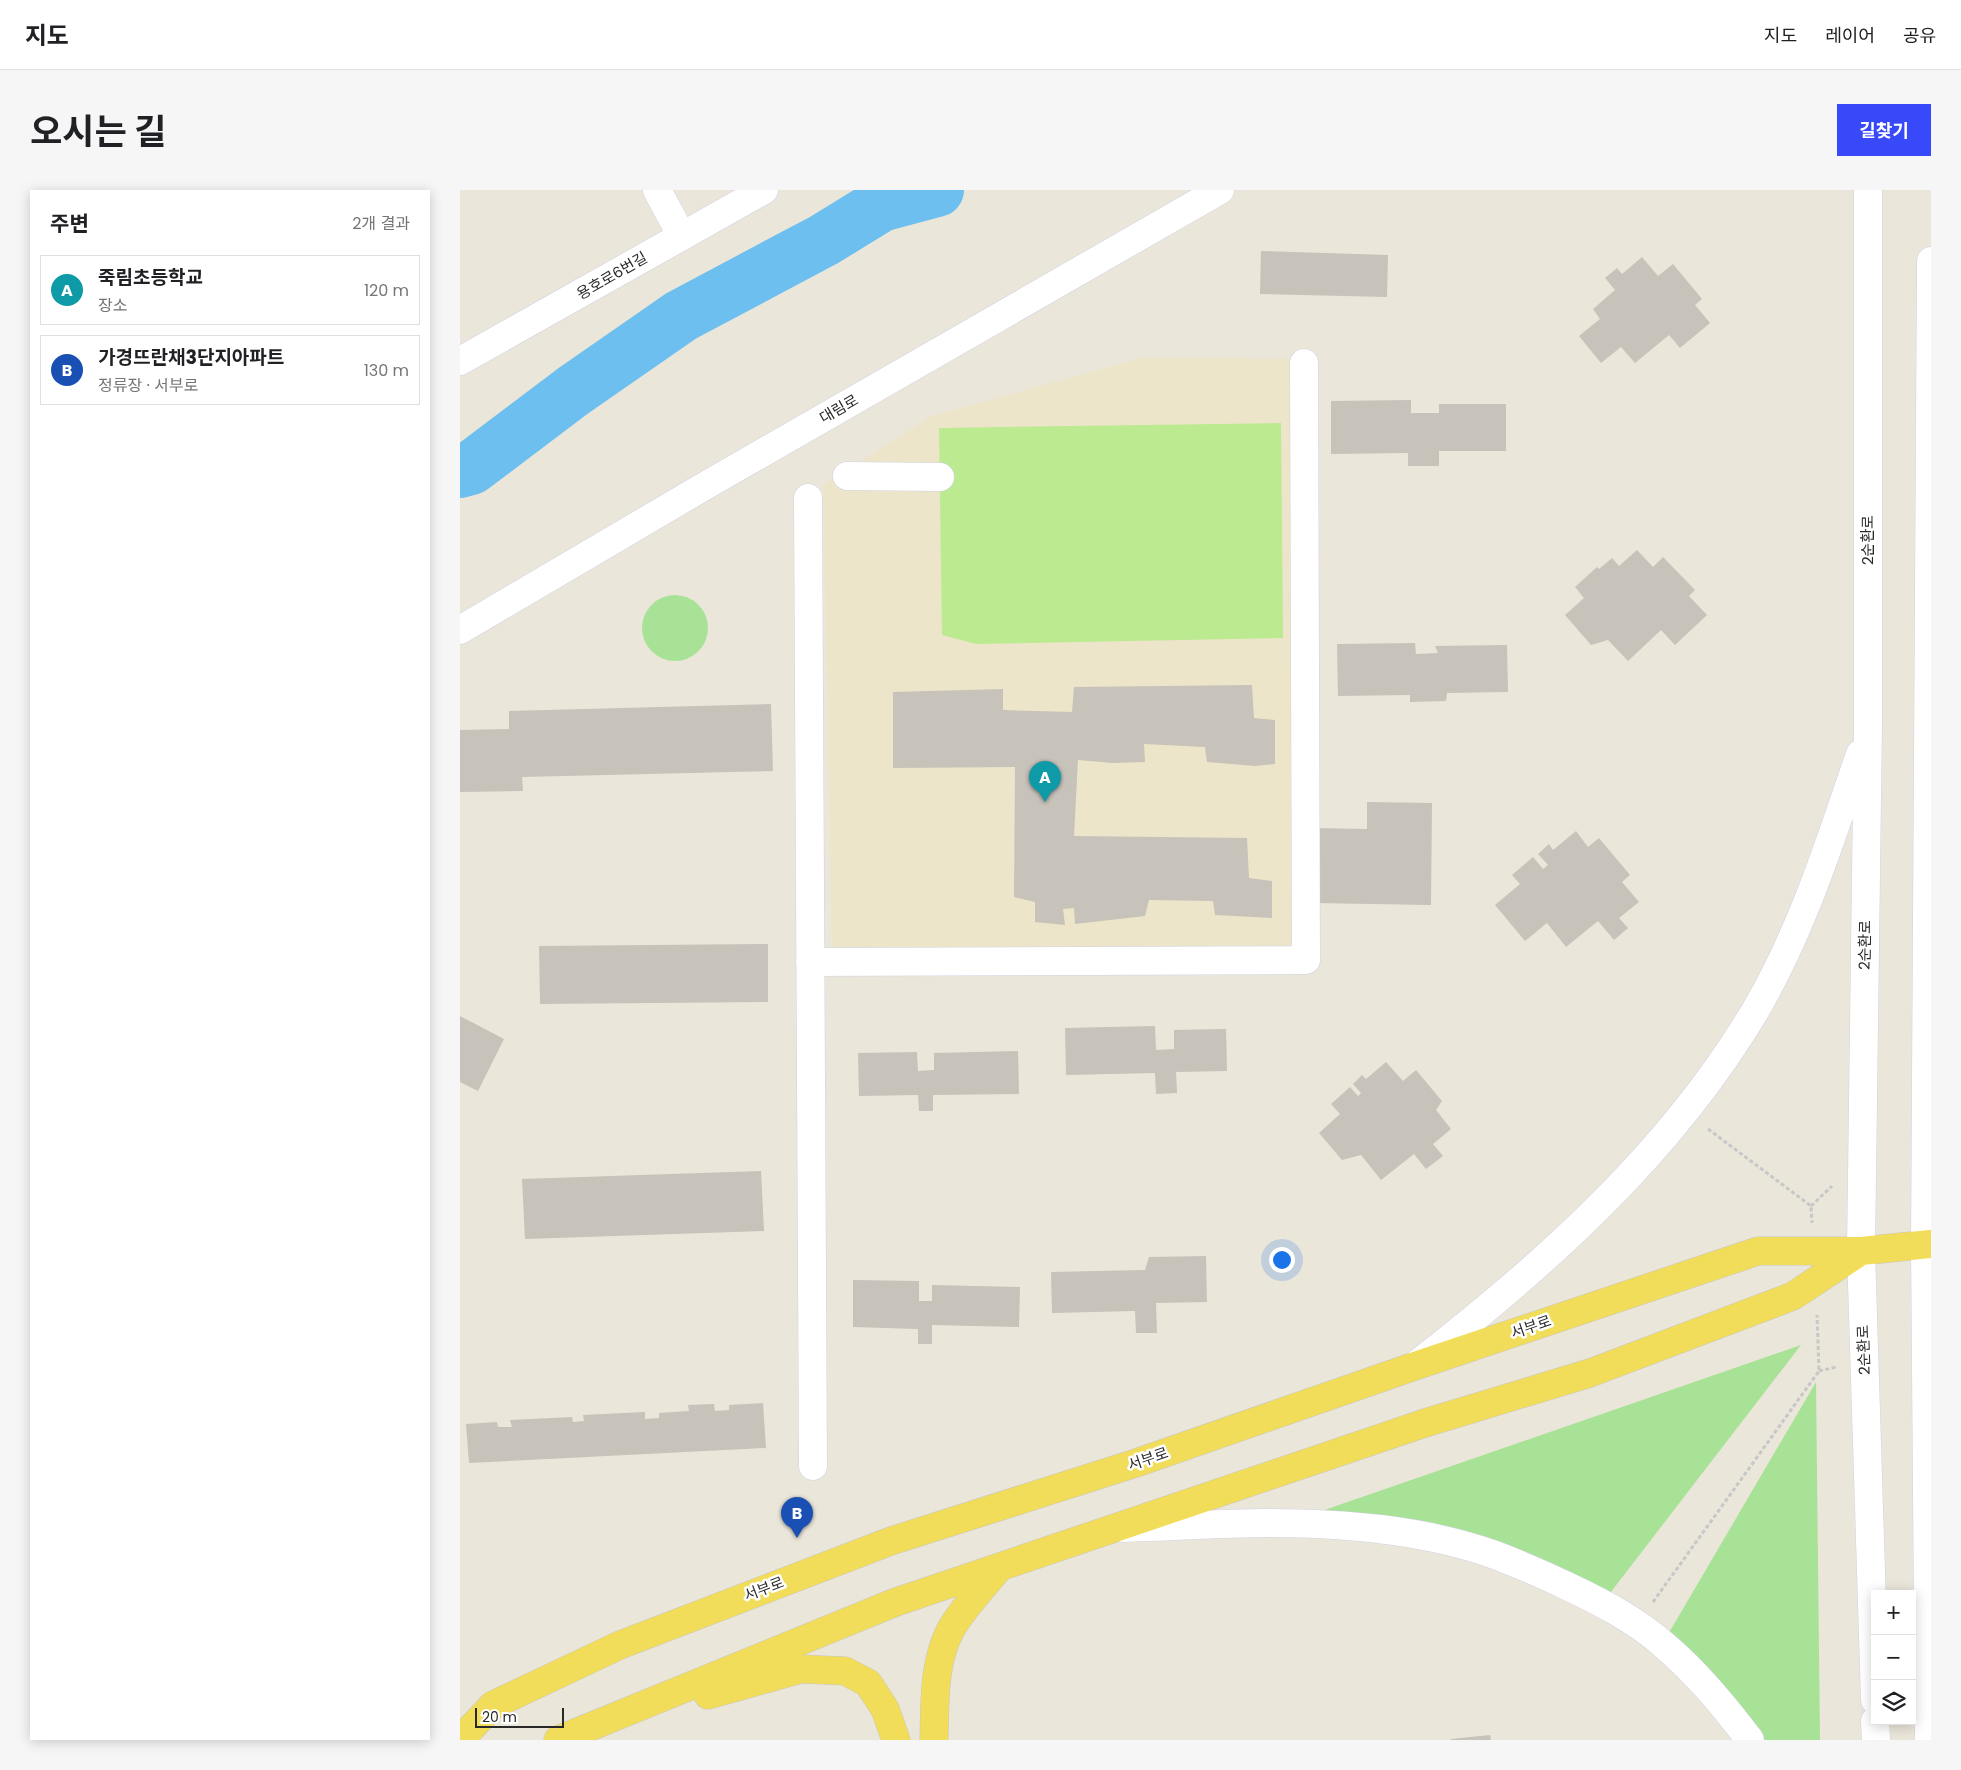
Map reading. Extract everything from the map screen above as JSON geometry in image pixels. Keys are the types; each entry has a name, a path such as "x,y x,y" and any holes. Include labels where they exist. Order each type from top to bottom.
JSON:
{"main road":[{"name":"서부로","path":"460,1740 493,1705 620,1645 891,1541 1136,1463 1415,1366 1758,1251 1861,1251 1928,1244"},
{"name":"서부로","path":"558,1740 896,1602 1425,1423 1590,1374 1793,1296 1861,1251"},
{"path":"934,1740 936,1685 941,1657 951,1630 999,1568"},
{"path":"569,1740 732,1687 800,1669 845,1671 868,1683 885,1709 896,1740"}],"street":[{"path":"657,190 678,229"},
{"name":"용호로6번길","path":"460,361 764,190"},
{"name":"대림로","path":"460,630 703,487 1220,190"},
{"name":"2순환로","path":"1868,190 1868,732 1861,1251 1874,1680"},
{"path":"1929,1740 1928,1244 1931,261"},
{"path":"810,962 1306,960 1304,363"},
{"path":"847,476 940,477"},
{"path":"808,498 814,1466"},
{"path":"1415,1366 1464,1328 1580,1226 1612,1194 1685,1112 1722,1063 1755,1010 1798,925 1825,856 1868,732"},
{"path":"1117,1528 1267,1523 1367,1528 1448,1541 1494,1554 1583,1594 1626,1617 1663,1644 1696,1674 1750,1740"},
{"path":"1875,1725 1876,1740"}],"path":[{"path":"1685,1112 1811,1206 1813,1251"},
{"path":"1637,1625 1819,1371 1815,1282"}],"shaded area":[{"path":"1142,358 1299,359 1302,951 832,949 823,485 932,416"}],"green space":[{"path":"1281,423 1283,638 976,644 942,635 939,428"},
{"path":"668,595 682,595 694,600 703,609 708,621 706,641 699,652 682,661 668,661 656,656 647,647 642,635 642,621 647,609 656,600"},
{"path":"1801,1345 1604,1601 1511,1553 1310,1515"},
{"path":"1816,1382 1820,1740 1761,1740 1667,1636"}],"building":[{"path":"1261,251 1388,255 1387,297 1260,294"},
{"path":"1642,257 1658,276 1673,264 1702,299 1695,305 1710,323 1680,348 1669,335 1635,363 1621,347 1601,363 1579,336 1600,319 1593,309 1615,290 1605,278 1617,268 1622,274"},
{"path":"1411,400 1411,413 1439,413 1439,404 1506,404 1506,451 1439,451 1439,466 1408,466 1408,453 1331,454 1331,401"},
{"path":"1637,550 1653,567 1663,557 1695,590 1689,596 1707,615 1675,645 1661,630 1628,661 1608,640 1591,645 1565,615 1584,598 1575,587 1597,567 1599,569 1612,558 1619,566"},
{"path":"1415,643 1416,654 1438,653 1435,646 1507,645 1508,692 1447,693 1446,701 1410,702 1410,695 1338,696 1337,644"},
{"path":"1252,685 1254,718 1275,720 1275,764 1255,766 1207,762 1205,747 1144,744 1145,762 1113,763 1078,760 1074,836 1247,838 1249,878 1272,881 1272,918 1215,915 1213,901 1149,900 1145,916 1075,924 1074,908 1063,909 1065,925 1035,922 1035,902 1014,897 1015,767 893,768 893,692 1003,689 1003,710 1072,712 1074,687"},
{"path":"771,704 773,771 522,777 523,791 460,792 460,730 509,729 509,711"},
{"path":"1367,802 1432,803 1431,905 1314,903 1314,828 1367,829"},
{"path":"1576,831 1588,847 1599,838 1630,875 1622,882 1639,902 1619,918 1628,928 1614,940 1598,921 1566,947 1547,923 1525,941 1495,905 1520,884 1512,875 1533,857 1543,869 1548,865 1538,854 1549,844 1553,850"},
{"path":"768,944 768,1002 540,1004 539,946"},
{"path":"460,1016 504,1039 478,1091 460,1082"},
{"path":"1155,1026 1156,1050 1174,1049 1174,1030 1226,1029 1227,1071 1176,1072 1177,1093 1156,1094 1155,1073 1066,1075 1065,1028"},
{"path":"1018,1051 1019,1094 933,1095 933,1111 919,1111 918,1095 859,1096 858,1053 917,1052 918,1071 934,1070 934,1053"},
{"path":"1386,1062 1403,1081 1416,1070 1442,1101 1436,1110 1451,1129 1433,1144 1443,1156 1426,1169 1414,1154 1381,1180 1361,1155 1342,1160 1319,1133 1340,1114 1331,1104 1350,1087 1358,1096 1361,1093 1353,1084 1362,1075 1366,1079"},
{"path":"761,1171 764,1231 525,1239 522,1179"},
{"path":"1206,1256 1207,1302 1156,1303 1157,1333 1136,1333 1135,1311 1052,1313 1051,1272 1145,1270 1149,1257"},
{"path":"853,1280 919,1281 919,1301 932,1301 932,1285 1020,1287 1019,1327 932,1325 932,1344 918,1344 918,1329 853,1327"},
{"path":"763,1403 766,1448 469,1463 466,1424 497,1422 498,1427 512,1427 510,1420 572,1417 573,1422 584,1421 583,1415 645,1412 645,1419 659,1418 659,1413 689,1411 688,1405 714,1404 715,1411 729,1410 729,1405"},
{"path":"1490,1735 1491,1740 1451,1740 1451,1739"}],"waterway":[{"path":"460,471 471,468 573,391 681,316 824,240 881,205 937,190"}],"place":[{"name":"죽림초등학교","path":"1045,802"},
{"name":"가경뜨란채3단지아파트","path":"797,1538"}]}
